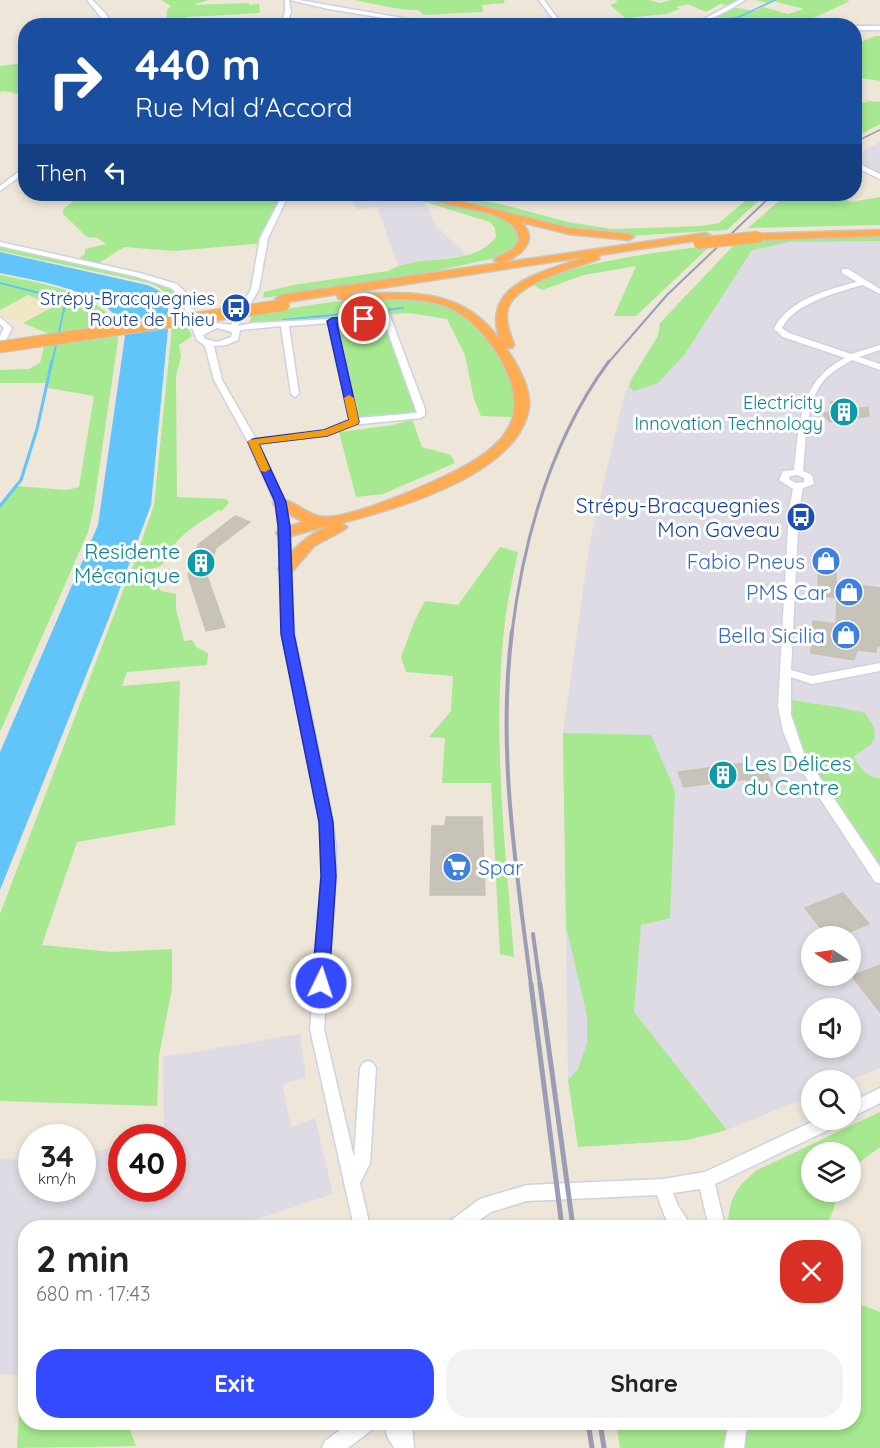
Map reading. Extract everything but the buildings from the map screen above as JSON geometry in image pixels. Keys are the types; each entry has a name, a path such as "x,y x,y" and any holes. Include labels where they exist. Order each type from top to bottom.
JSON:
{"highway":[{"path":"438,201 505,217 521,227 525,238 524,244 516,253 476,268"},
{"path":"452,201 586,234 703,239"},
{"path":"0,344 282,302 476,268 703,239 880,228"},
{"path":"761,234 880,233"},
{"path":"282,302 342,296 703,239"},
{"path":"284,533 323,528 462,480 482,470 509,451 524,431 531,408 526,384 503,337 500,323 502,309 516,291 536,277 596,257"},
{"path":"286,569 294,555 323,528 346,517 435,485 493,455 510,438 523,408 518,384 496,342 484,324 466,311 422,297 342,296"},
{"path":"280,502 323,528"}],"street":[{"path":"88,0 106,18"},
{"path":"94,0 112,18"},
{"path":"286,18 287,0"},
{"path":"292,0 394,18"},
{"path":"541,0 555,18"},
{"path":"708,18 743,0"},
{"path":"862,28 880,28"},
{"path":"862,168 880,177"},
{"path":"0,189 18,174"},
{"path":"215,371 222,347 237,336 234,329 255,289 264,238 282,201"},
{"path":"0,244 174,286 181,293 200,337 209,345 215,371 253,442 280,502 284,533 288,634 322,801 328,847 329,876 316,1029 360,1220"},
{"path":"845,271 880,292"},
{"path":"864,282 818,297 799,308 778,325 781,332 786,335 880,367"},
{"path":"240,316 244,323 254,325"},
{"path":"200,337 205,329 230,324 240,316"},
{"path":"192,317 234,329 254,325 387,318 421,409 421,415 345,423 333,430 253,442"},
{"path":"0,319 8,328 0,344"},
{"path":"332,321 354,422"},
{"path":"285,324 295,394"},
{"path":"200,337 215,344 232,340"},
{"path":"798,472 811,390 824,375 850,358 880,347"},
{"path":"789,472 798,472 809,477 811,482 806,486 798,487 789,484 783,477 789,472"},
{"path":"798,487 794,508 784,709 794,747 832,810 880,878"},
{"path":"786,672 812,680 880,667"},
{"path":"351,1184 362,1163 368,1068"},
{"path":"861,1105 880,1095"},
{"path":"466,1220 486,1205 542,1191 663,1187 706,1180 812,1130"},
{"path":"706,1180 715,1220"},
{"path":"663,1187 671,1211 678,1220"},
{"path":"332,1448 356,1430"},
{"path":"395,1430 396,1436 405,1447"},
{"path":"404,1430 405,1447"},
{"path":"735,1448 737,1430"}],"shaded area":[{"path":"880,142 880,177 862,168 862,152"},
{"path":"352,201 425,202 436,226 466,255 398,265 377,207 358,210"},
{"path":"880,235 880,1068 861,1076 861,1070 801,1070 801,1100 727,1130 687,1140 578,1147 568,1080 563,733 590,541 624,396 658,336 660,323 735,244"},
{"path":"28,295 56,306 23,323 0,315 0,310"},
{"path":"300,1034 306,1078 282,1084 291,1127 315,1118 333,1194 254,1220 18,1220 18,1375 0,1374 0,1158 18,1160 18,1202 96,1202 96,1152 108,1148 108,1202 186,1202 186,1124 164,1124 163,1057"}],"green space":[{"path":"161,0 208,0 194,5 259,4 260,13 166,18 167,10 171,6"},
{"path":"354,0 504,0 505,3 482,5 483,12 423,15 419,10"},
{"path":"615,0 649,0 660,3 671,0 740,0 731,6 720,4 706,12 688,4 676,7 680,9 666,14 625,18 610,5 618,2"},
{"path":"755,0 850,1 814,18 717,18 719,16 716,15 730,7 756,11 763,7 788,14 804,9 773,1 768,3"},
{"path":"880,36 880,81 862,78 862,41"},
{"path":"18,64 18,94 0,92 0,66"},
{"path":"869,101 880,102 880,124 862,133 862,104"},
{"path":"880,197 880,225 748,228 779,201 850,202"},
{"path":"73,201 283,201 263,243 174,251 124,247 96,265 174,286 190,311 173,313 171,302 166,294 149,283 0,251 0,244 75,261 85,254 85,249 106,244 98,238 87,237 63,214 63,209"},
{"path":"419,201 435,201 501,218 515,228 519,237 517,245 510,252 496,258 411,276 263,298 264,292 293,285 388,271 415,262 459,257 486,247 496,237 495,228 490,222"},
{"path":"456,201 483,201 500,204 568,222 612,229 701,226 719,223 745,201 758,201 727,230 628,236 561,228"},
{"path":"880,235 880,241 790,242 752,250 685,354 658,383 634,391 629,387 658,336 660,323 735,244 767,239"},
{"path":"710,246 636,316 614,316 636,266 584,275 542,290 535,286 545,279 589,265 646,254"},
{"path":"0,275 62,289 93,302 114,322 118,340 88,532 0,732 0,506 17,486 67,490 79,487 94,396 48,388 49,383 0,383 0,370 29,369 40,363 47,333 23,323 55,306 28,295 0,310"},
{"path":"389,297 445,305 453,308 477,326 498,355 506,371 512,387 514,403 512,417 481,416 474,399 465,355 447,319 409,313 249,323 253,314 332,302"},
{"path":"377,320 387,322 417,411 413,414 358,418 337,323"},
{"path":"186,324 192,336 179,345 181,357 176,376 177,497 226,499 229,502 222,511 218,510 184,534 160,566 132,569 154,505 172,327"},
{"path":"412,419 422,447 451,455 455,463 383,494 356,497 339,432 394,425"},
{"path":"500,547 518,552 506,614 500,700 501,786 514,957 500,954 491,783 442,783 445,738 429,737 451,711 453,676 406,672 401,657 414,622 425,601 458,605"},
{"path":"129,575 149,577 161,591 176,594 176,609 184,641 192,640 196,647 208,653 207,665 127,672 122,686 180,681 175,825 77,842 42,945 112,952 172,949 172,988 159,1056 157,1106 0,1101 0,914"},
{"path":"784,699 865,713 874,727 875,738 870,745 853,757 868,774 880,778 880,878 801,761"},
{"path":"563,733 651,735 675,791 670,918 641,925 634,1012 727,1130 687,1140 578,1147 568,1080 578,1069 587,1043 587,1016 566,926"},
{"path":"880,1112 880,1147 861,1161 861,1142 816,1142 842,1130 861,1130 861,1121"},
{"path":"801,1149 801,1202 835,1202 833,1212 828,1220 729,1220 732,1201 743,1183 757,1170"},
{"path":"861,1305 880,1312 880,1448 620,1448 617,1430 861,1430"},
{"path":"18,1430 130,1430 136,1446 17,1448"}],"water":[{"path":"0,252 147,285 161,292 165,297 168,329 151,505 109,618 0,890 0,752 98,525 125,336 119,321 108,308 92,298 54,285 0,273"}],"waterway":[{"path":"735,18 775,0"},
{"path":"0,283 66,300"},
{"path":"52,363 66,300"},
{"path":"283,320 403,308"},
{"path":"0,506 21,480 37,429 52,361"}],"railway":[{"path":"862,139 880,130"},
{"path":"608,363 667,295 766,201"},
{"path":"512,632 524,560 543,490 571,423 609,361"},
{"path":"512,631 508,676 507,764 514,853 531,985"},
{"path":"533,934 540,985"},
{"path":"531,984 561,1220"},
{"path":"540,984 572,1220"},
{"path":"589,1430 592,1448"},
{"path":"601,1430 604,1448"}],"slow traffic":[{"path":"265,469 253,442 327,432 345,423 354,422 349,398"}],"place":[{"name":"Strépy-Bracquegnies Route de Thieu","path":"236,308"},
{"name":"Electricity Innovation Technology","path":"844,412"},
{"name":"Strépy-Bracquegnies Mon Gaveau","path":"801,517"},
{"name":"Fabio Pneus","path":"826,561"},
{"name":"Residente Mécanique","path":"201,563"},
{"name":"PMS Car","path":"849,592"},
{"name":"Bella Sicilia","path":"846,635"},
{"name":"Les Délices du Centre","path":"723,775"},
{"name":"Spar","path":"457,867"}],"route":[{"path":"321,983 329,876 326,822 288,634 284,526 280,502 253,442 327,432 345,423 354,422 332,321 364,319"}]}
